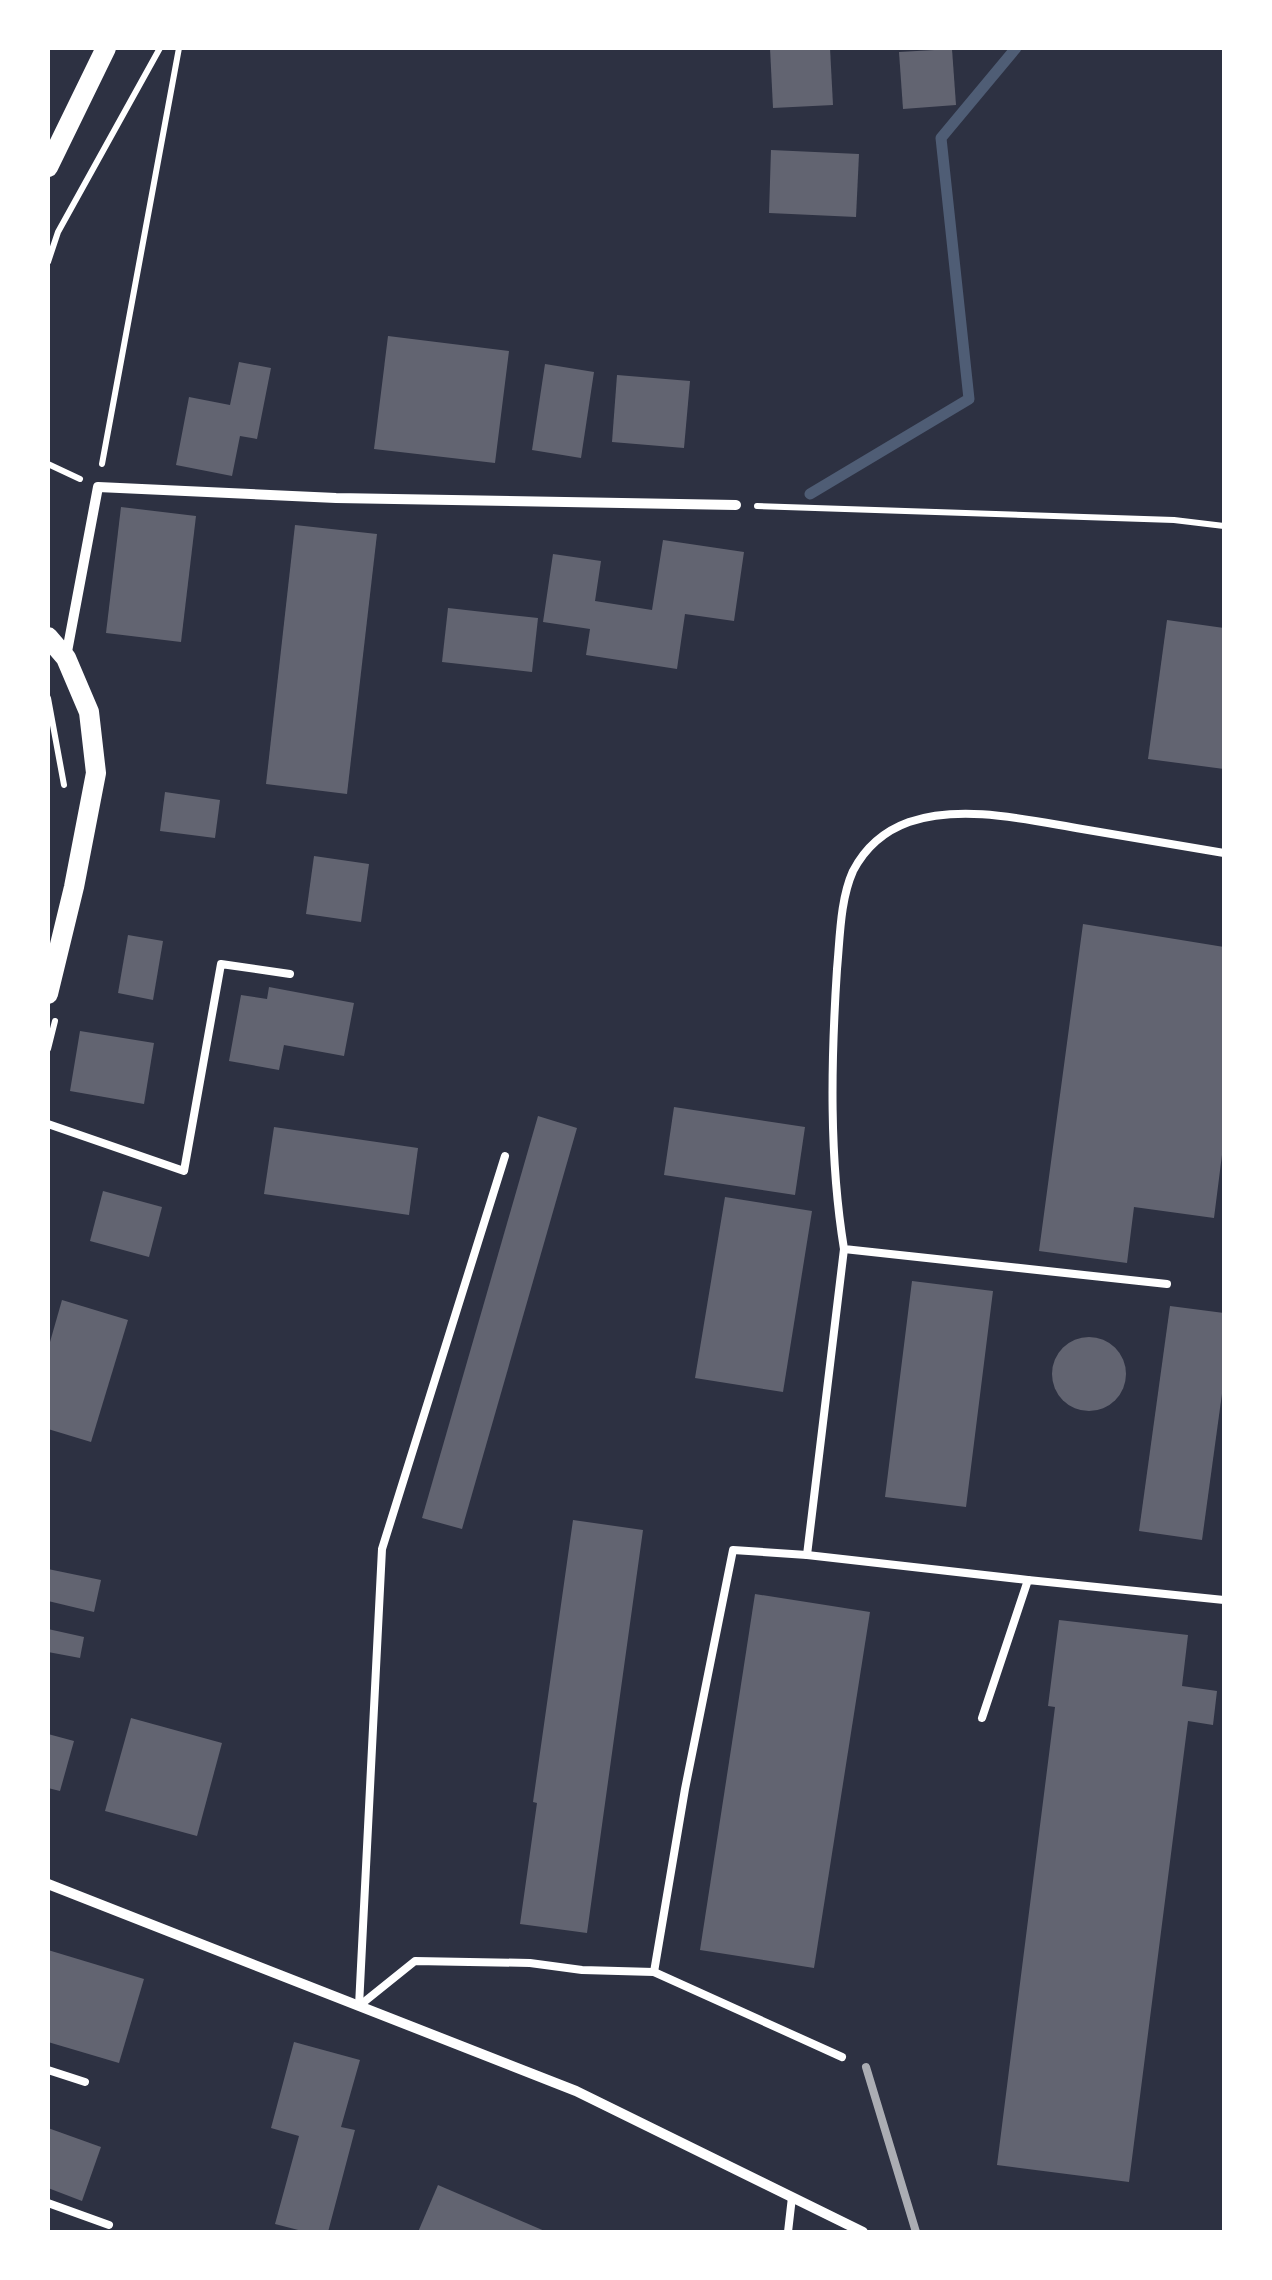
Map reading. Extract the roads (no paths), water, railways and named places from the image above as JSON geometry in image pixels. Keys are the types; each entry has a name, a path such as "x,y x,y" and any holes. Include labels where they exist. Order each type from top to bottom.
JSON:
{"main road":[{"path":"48,167 106,48"},
{"path":"48,638 66,658 89,712 96,773 48,994"}],"street":[{"path":"66,658 98,487 336,498 736,505"},
{"path":"48,1884 576,2091 864,2232"}],"lane":[{"path":"807,1555 844,1250 834,1166 835,998 844,906 852,874 866,850 885,833 909,822 967,814 1224,854"},
{"path":"48,1124 184,1171 221,964 290,974"},
{"path":"359,2006 382,1549 505,1156"},
{"path":"844,1250 1167,1284"},
{"path":"654,1972 733,1550 1224,1600"},
{"path":"982,1718 1028,1580"},
{"path":"359,2006 415,1961 530,1963 582,1970 654,1972 842,2057"},
{"path":"48,2070 84,2082"},
{"path":"788,2232 792,2198"},
{"path":"48,2204 109,2225"}],"waterway":[{"path":"810,494 969,399 941,138 1016,48"}],"railway":[{"path":"866,2067 916,2232"}]}
